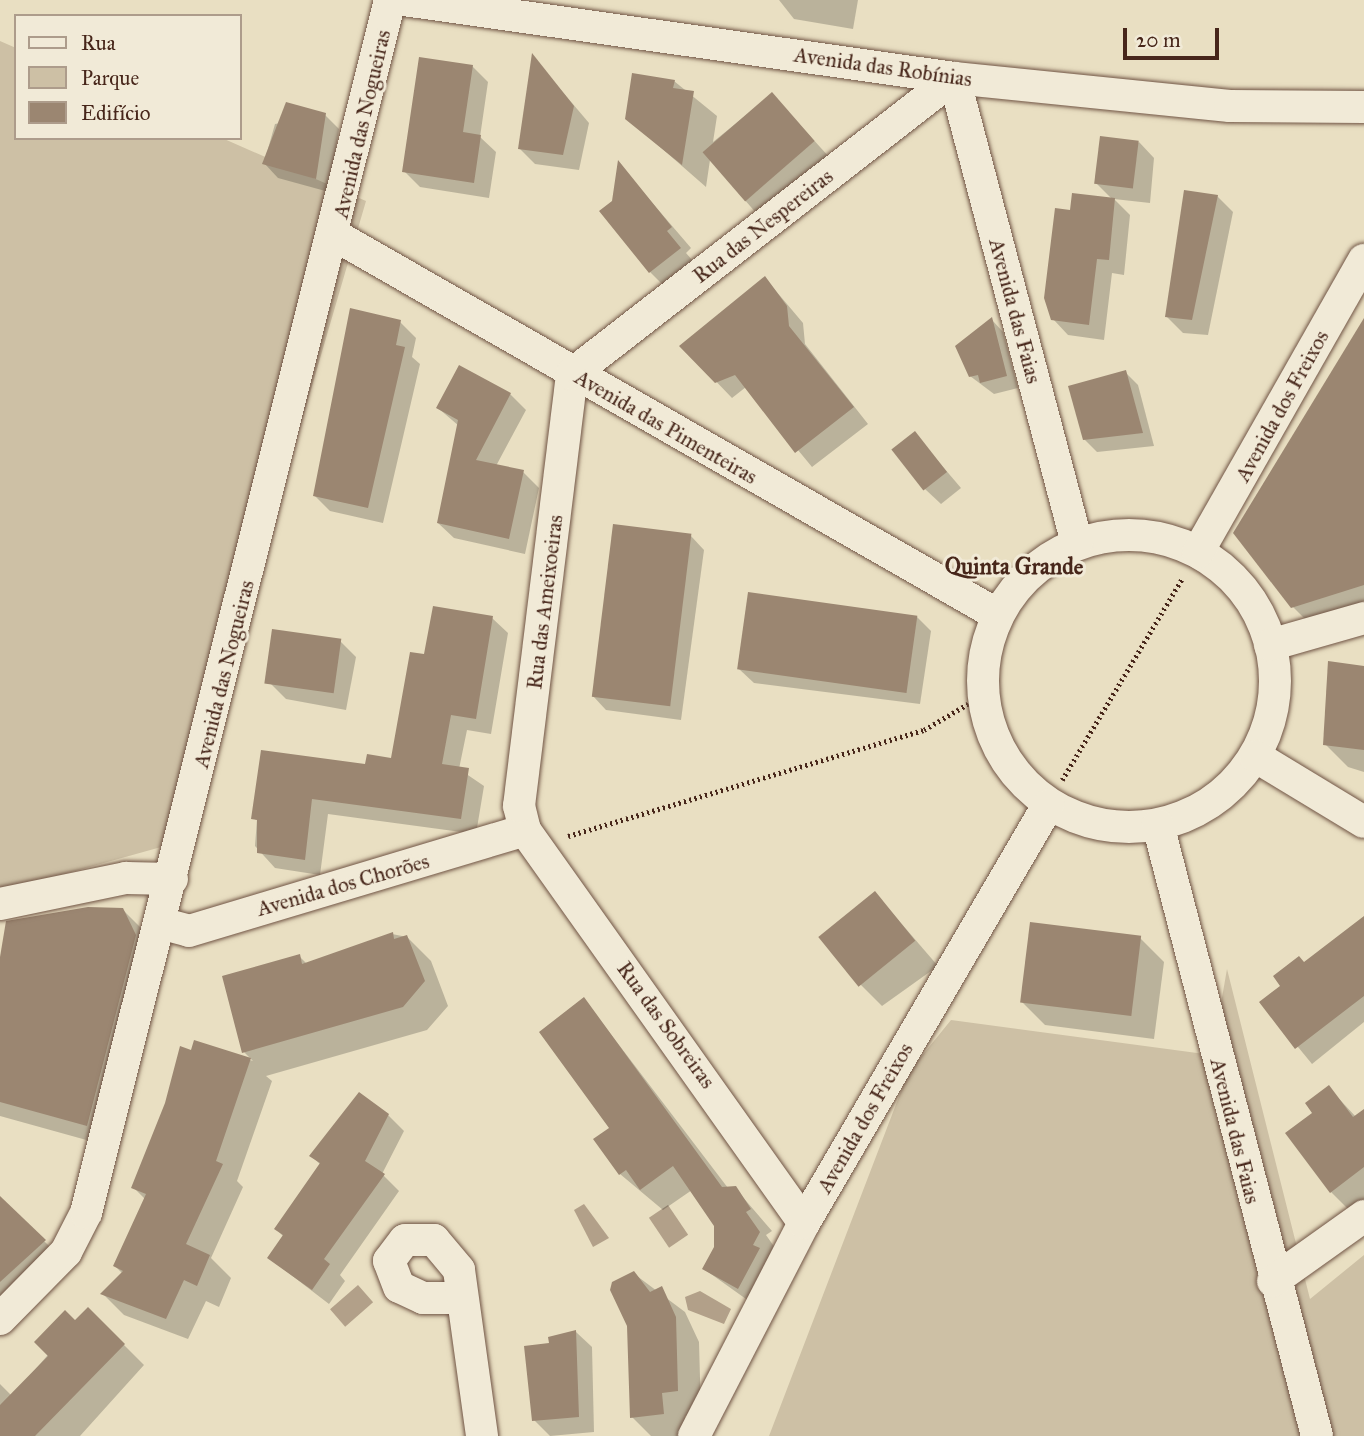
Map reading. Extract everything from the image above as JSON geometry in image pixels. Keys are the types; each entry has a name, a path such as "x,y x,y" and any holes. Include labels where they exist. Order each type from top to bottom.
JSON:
{"street":[{"name":"Avenida das Nogueiras","path":"0,1319 66,1252 86,1213 336,236 390,0"},
{"name":"Avenida das Robínias","path":"404,0 954,78 1230,106 1364,107"},
{"name":"Rua das Nespereiras","path":"572,374 954,78"},
{"name":"Avenida das Faias","path":"954,78 1077,544"},
{"name":"Avenida das Pimenteiras","path":"336,236 572,374 998,615"},
{"name":"Avenida dos Freixos","path":"1198,552 1364,260"},
{"name":"Rua das Ameixoeiras","path":"531,838 519,806 572,374"},
{"path":"1115,535 1158,537 1198,552 1231,576 1255,607 1270,645 1275,684 1255,756 1227,790 1194,812 1158,825 1118,828 1048,805 1013,771 993,735 983,695 985,654 998,615 1043,562 1077,544 1115,535"},
{"path":"1270,645 1364,618"},
{"path":"1255,756 1364,822"},
{"name":"Avenida dos Freixos","path":"694,1436 804,1223 1048,805"},
{"name":"Avenida das Faias","path":"1158,825 1273,1281 1317,1436"},
{"name":"Avenida dos Chorões","path":"160,923 189,930 531,838"},
{"name":"Rua das Sobreiras","path":"531,838 804,1223"},
{"path":"0,904 127,878 172,879"},
{"path":"1273,1281 1364,1216"},
{"path":"458,1298 469,1319 482,1436"}],"path":[{"path":"1048,805 1198,552"},
{"path":"531,838 924,730 983,695"}],"green space":[{"path":"0,41 14,47 14,140 227,140 366,201 179,842 0,892"},
{"path":"1227,969 1310,1299 1364,1255 1364,1436 769,1436 908,1073 951,1020 1212,1055"}],"shaded area":[{"path":"584,1204 609,1238 593,1247 574,1210"},
{"path":"668,1205 688,1235 669,1248 649,1218"},
{"path":"358,1285 373,1302 345,1327 330,1309"},
{"path":"700,1291 731,1309 724,1324 688,1310 685,1297"}],"building":[{"path":"532,53 574,106 563,155 518,149"},
{"path":"419,57 473,65 463,132 481,135 474,183 402,172"},
{"path":"632,73 675,80 673,88 694,91 682,165 625,119"},
{"path":"772,92 815,141 745,201 703,152"},
{"path":"286,102 326,113 316,179 262,164"},
{"path":"1100,136 1139,141 1133,188 1094,184"},
{"path":"618,160 672,227 667,231 681,248 649,273 599,211 612,201"},
{"path":"1184,190 1218,195 1192,320 1165,317"},
{"path":"1072,193 1115,198 1109,260 1097,259 1089,325 1051,320 1044,298 1055,208 1070,210"},
{"path":"765,276 787,306 789,326 854,407 795,453 735,375 715,383 679,346"},
{"path":"350,308 401,320 396,345 405,347 368,508 313,496"},
{"path":"992,317 1007,376 980,383 978,375 969,377 955,346"},
{"path":"1364,318 1364,585 1291,608 1233,533"},
{"path":"459,365 511,393 476,460 524,470 509,539 437,523 458,420 436,408"},
{"path":"1126,370 1143,433 1083,440 1068,386"},
{"path":"915,431 947,472 923,490 891,449"},
{"path":"613,524 691,534 670,706 592,697"},
{"path":"748,592 917,616 906,693 737,669"},
{"path":"433,606 493,616 476,719 451,715 442,764 469,768 461,819 312,799 305,860 257,853 257,820 251,819 261,750 365,764 367,754 391,758 410,652 424,654"},
{"path":"272,629 341,639 334,693 264,683"},
{"path":"1328,661 1364,666 1364,750 1323,745"},
{"path":"875,891 915,941 859,987 818,937"},
{"path":"88,907 123,908 136,935 87,1126 0,1102 0,957 6,921"},
{"path":"1364,916 1364,996 1295,1049 1259,1002 1280,986 1273,976 1299,956 1304,962"},
{"path":"1030,922 1141,936 1131,1016 1020,1002"},
{"path":"393,932 394,939 407,935 425,981 403,1007 242,1053 222,976 300,954 302,964"},
{"path":"584,997 722,1187 736,1186 751,1209 746,1212 760,1232 753,1245 760,1248 738,1289 702,1269 714,1247 714,1226 673,1166 640,1190 626,1170 619,1175 593,1139 609,1128 539,1032"},
{"path":"194,1040 251,1058 216,1161 223,1164 186,1244 210,1255 197,1286 184,1280 166,1319 100,1294 123,1271 113,1266 146,1194 131,1188 165,1103 180,1046 191,1050"},
{"path":"1329,1085 1353,1117 1364,1109 1364,1167 1330,1193 1285,1133 1312,1113 1305,1103"},
{"path":"359,1092 389,1114 365,1161 385,1174 324,1259 330,1264 312,1290 267,1258 283,1235 274,1229 320,1163 309,1156"},
{"path":"0,1196 46,1240 0,1282"},
{"path":"634,1271 650,1292 662,1286 676,1317 678,1391 662,1393 664,1414 630,1418 627,1326 610,1290 612,1282"},
{"path":"88,1307 125,1344 35,1436 0,1436 0,1405 48,1356 34,1342 65,1310 75,1320"},
{"path":"576,1330 579,1417 532,1421 524,1346 549,1343 548,1337"}],"district":[{"name":"Quinta Grande","path":"1014,566"}]}
